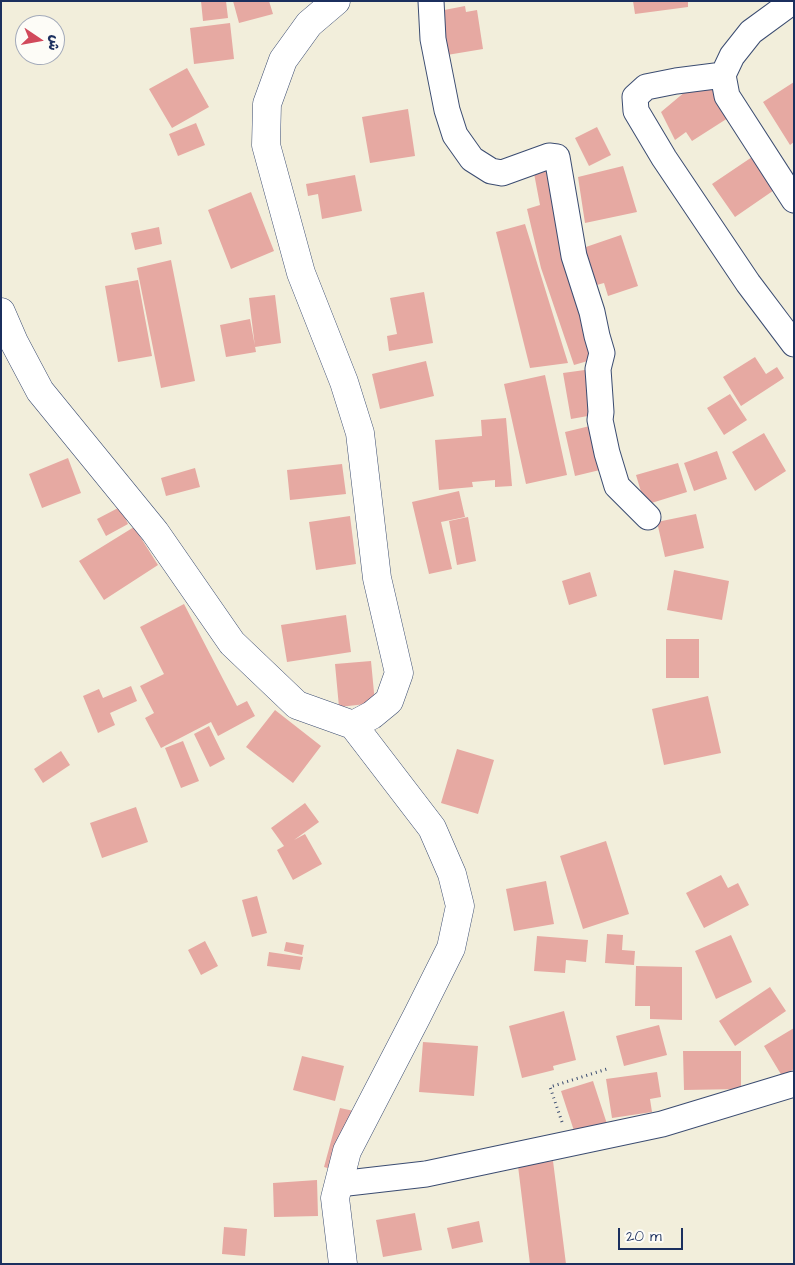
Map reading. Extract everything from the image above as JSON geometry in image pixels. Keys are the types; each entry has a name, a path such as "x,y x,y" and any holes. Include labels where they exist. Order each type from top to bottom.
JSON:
{"street":[{"path":"336,1 309,24 283,60 267,104 266,145 302,273 344,382 360,433 377,578 399,673 390,701 372,715 353,726"},
{"path":"431,1 433,39 447,110 455,135 472,159 491,171 502,173 550,156 557,157 574,256 592,312 596,336 602,353 598,369 600,420 607,453 617,486 648,517"},
{"path":"794,3 788,5 751,32 732,56 724,75 727,96 794,200"},
{"path":"724,75 646,87 635,97 636,111 664,158 748,283 794,344"},
{"path":"1,312 14,342 40,391 155,532 232,643 297,705 353,726 432,828 452,874 460,906 451,948 347,1152 335,1198 343,1264"},
{"path":"339,1184 426,1174 662,1124 794,1084"}],"path":[{"path":"570,1144 550,1087 607,1068"}],"building":[{"path":"201,1 226,1 228,18 203,21"},
{"path":"233,1 269,1 273,14 239,23"},
{"path":"633,1 688,1 688,7 635,14"},
{"path":"465,6 466,12 477,10 483,49 447,55 439,11"},
{"path":"230,23 234,59 194,64 190,28"},
{"path":"187,68 209,107 172,128 149,89"},
{"path":"794,82 794,142 790,145 763,102"},
{"path":"713,89 728,118 692,141 686,132 675,140 661,112 686,91"},
{"path":"408,109 415,156 370,163 362,117"},
{"path":"196,123 205,145 178,156 169,134"},
{"path":"597,127 611,155 589,166 575,138"},
{"path":"758,153 780,186 735,217 712,184"},
{"path":"550,163 598,358 574,365 541,268 527,209 540,205 533,168"},
{"path":"623,166 637,212 585,223 578,177"},
{"path":"355,175 362,211 322,219 318,194 308,196 306,184"},
{"path":"251,192 274,251 231,269 208,210"},
{"path":"525,224 568,363 530,368 496,232"},
{"path":"159,227 162,244 135,250 131,233"},
{"path":"621,235 638,286 608,296 604,283 593,286 580,249"},
{"path":"171,260 195,381 161,388 137,268"},
{"path":"138,280 152,356 118,362 105,286"},
{"path":"424,292 433,343 389,351 387,336 397,334 390,298"},
{"path":"275,295 281,343 255,347 249,298"},
{"path":"250,319 256,352 226,357 220,325"},
{"path":"755,357 766,374 777,367 784,378 741,406 723,377"},
{"path":"426,361 434,396 380,409 372,374"},
{"path":"592,369 599,414 571,419 563,373"},
{"path":"545,375 567,475 526,484 504,384"},
{"path":"730,394 747,420 724,435 707,408"},
{"path":"506,418 512,486 495,487 495,480 472,482 473,487 439,490 435,440 482,436 481,420"},
{"path":"594,425 604,469 575,476 565,432"},
{"path":"764,433 786,471 755,491 732,452"},
{"path":"717,451 727,479 694,491 684,463"},
{"path":"68,458 81,493 42,508 29,474"},
{"path":"678,463 687,492 645,505 636,475"},
{"path":"342,464 346,494 290,500 287,470"},
{"path":"195,468 200,487 166,496 161,478"},
{"path":"459,491 465,517 441,522 452,569 429,574 412,502"},
{"path":"120,507 128,524 106,536 97,519"},
{"path":"696,514 704,548 665,557 657,522"},
{"path":"350,516 356,564 316,570 309,522"},
{"path":"468,517 476,561 457,565 449,521"},
{"path":"134,527 158,565 104,600 79,561"},
{"path":"674,570 729,581 722,620 667,610"},
{"path":"590,572 597,596 569,605 562,581"},
{"path":"184,604 237,706 247,701 255,716 218,736 211,722 161,748 145,718 154,713 140,686 164,674 140,627"},
{"path":"346,615 351,652 287,662 281,625"},
{"path":"666,639 699,639 699,678 666,678"},
{"path":"371,661 375,703 339,707 335,664"},
{"path":"131,686 137,701 110,713 115,725 98,733 83,696 99,689 103,698"},
{"path":"708,696 721,753 664,765 652,709"},
{"path":"275,710 321,746 293,783 246,747"},
{"path":"209,726 225,759 210,767 194,734"},
{"path":"183,741 199,781 181,788 165,748"},
{"path":"457,749 494,760 478,814 441,803"},
{"path":"61,751 70,765 43,783 34,769"},
{"path":"305,803 319,822 294,840 305,834 322,864 293,880 277,850 284,846 271,828"},
{"path":"136,807 148,842 102,858 90,823"},
{"path":"606,841 629,914 583,929 560,856"},
{"path":"721,875 728,888 738,883 749,905 704,928 686,893"},
{"path":"546,881 554,924 514,931 506,889"},
{"path":"257,896 267,933 252,937 242,900"},
{"path":"607,934 623,935 622,950 635,951 634,965 605,963"},
{"path":"731,935 752,982 716,999 695,951"},
{"path":"537,936 588,940 586,962 566,960 565,973 534,971"},
{"path":"205,941 218,966 201,975 188,950"},
{"path":"286,942 304,945 302,955 284,951"},
{"path":"269,952 303,957 300,970 267,966"},
{"path":"636,966 682,967 682,1020 650,1019 650,1006 635,1006"},
{"path":"770,987 786,1011 735,1046 719,1021"},
{"path":"564,1011 576,1060 553,1066 554,1070 522,1078 509,1026"},
{"path":"659,1025 667,1055 624,1066 616,1036"},
{"path":"794,1028 794,1069 782,1076 764,1046"},
{"path":"423,1042 478,1046 474,1096 419,1092"},
{"path":"683,1051 741,1051 741,1089 684,1090"},
{"path":"302,1056 344,1066 335,1101 293,1090"},
{"path":"657,1072 661,1097 650,1099 652,1112 612,1118 606,1079"},
{"path":"593,1081 608,1127 576,1137 561,1091"},
{"path":"340,1108 354,1111 338,1171 324,1167"},
{"path":"553,1161 566,1264 530,1264 518,1166"},
{"path":"317,1180 318,1216 274,1217 273,1183"},
{"path":"415,1213 422,1250 383,1257 376,1220"},
{"path":"479,1221 483,1242 452,1249 447,1228"},
{"path":"224,1227 247,1229 245,1256 222,1254"}]}
